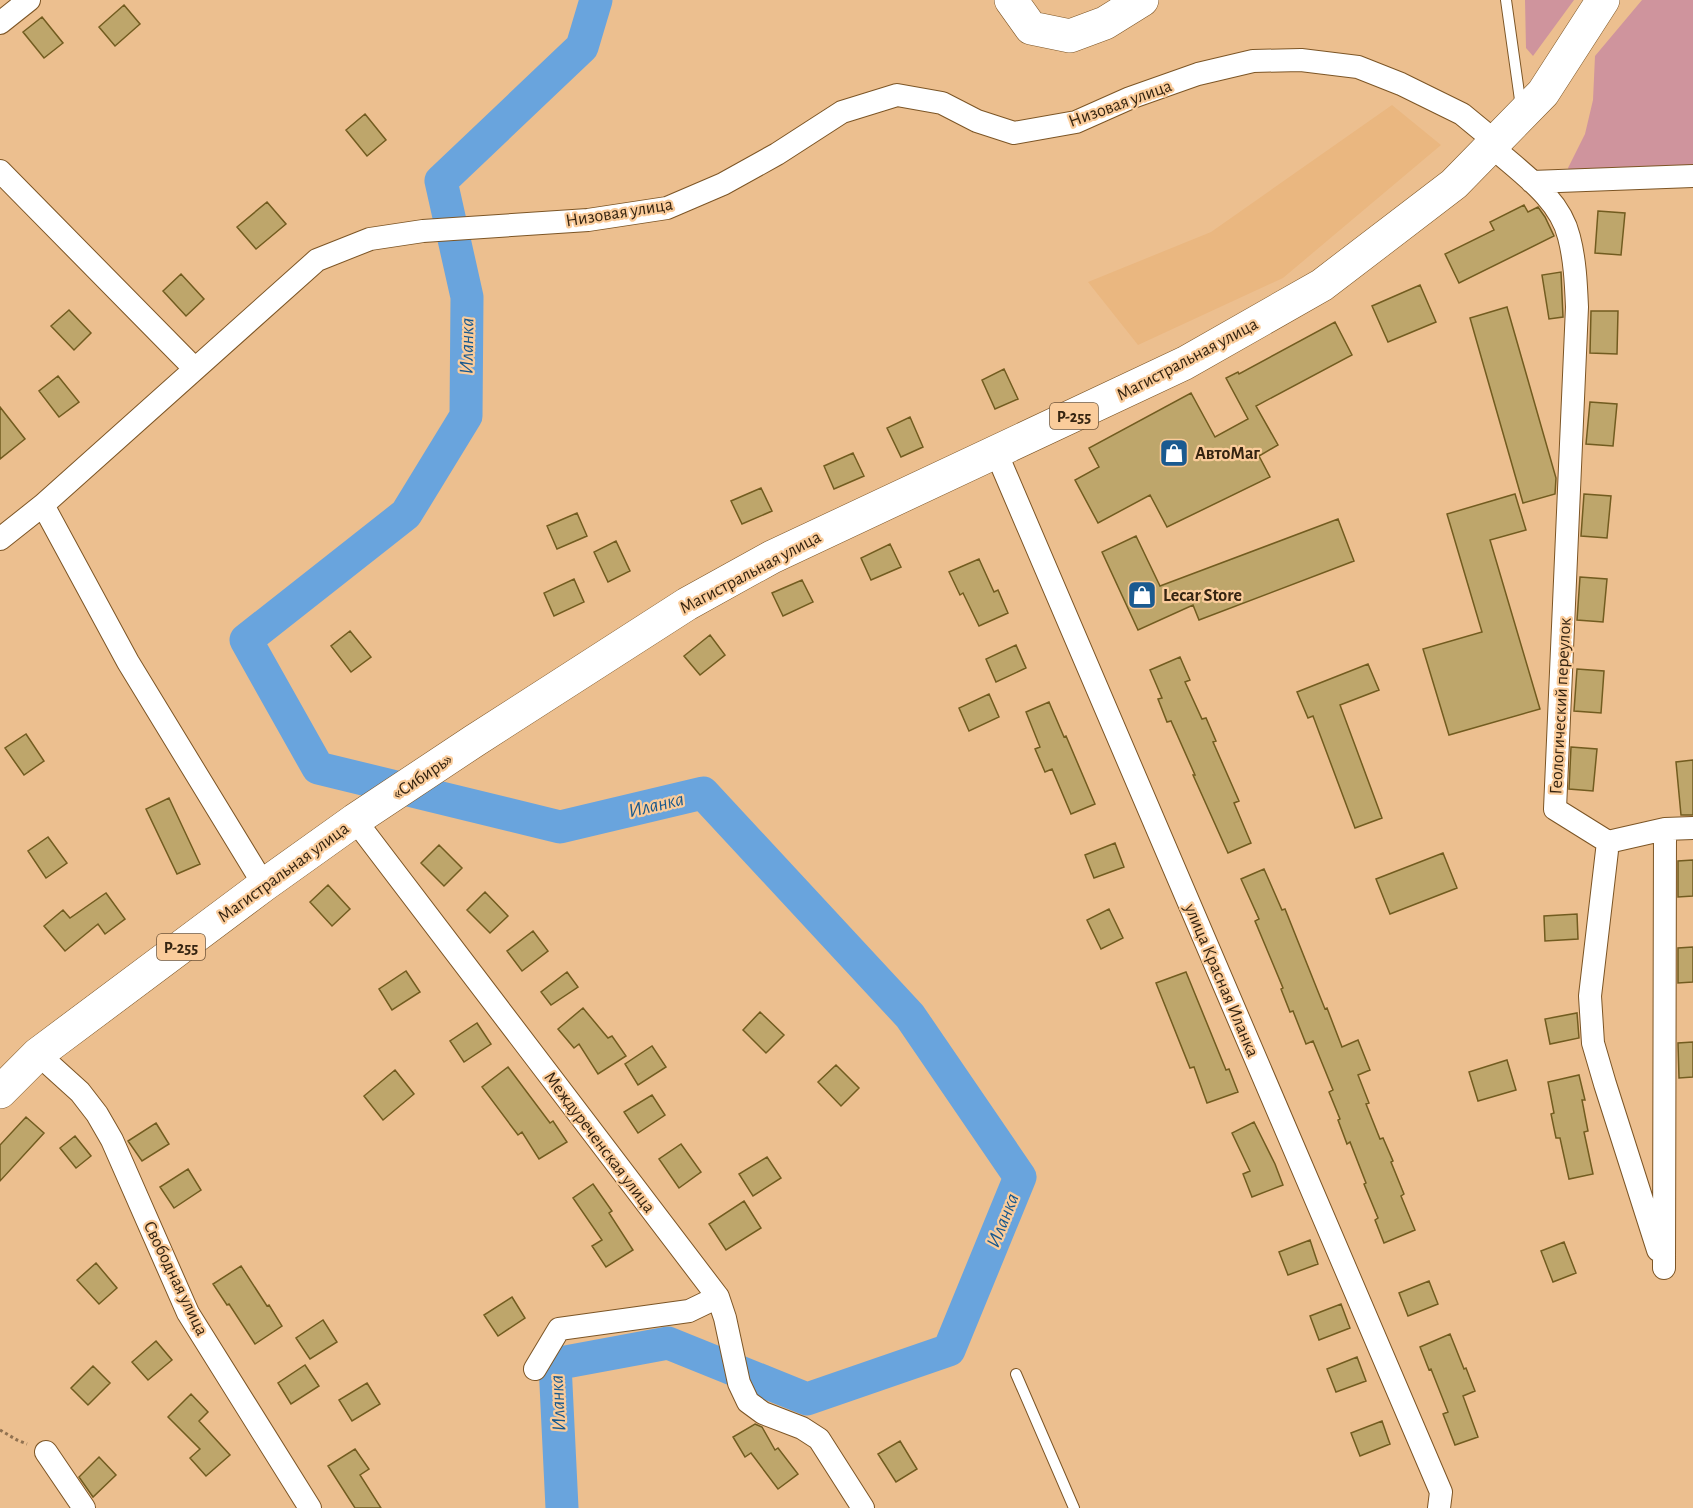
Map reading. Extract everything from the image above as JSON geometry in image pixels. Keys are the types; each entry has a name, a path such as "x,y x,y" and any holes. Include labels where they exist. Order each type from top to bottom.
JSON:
{"main road":[{"path":"1011,0 1031,28 1070,36 1105,23 1142,0"},
{"name":"Магистральная улица","path":"474,741 728,580 772,557 1185,363 1322,285 1454,184 1543,93 1603,0"},
{"name":"«Сибирь»","path":"362,815 474,741"},
{"name":"Магистральная улица","path":"0,1092 38,1054 264,885 362,815"}],"street":[{"path":"0,23 29,0"},
{"name":"Низовая улица","path":"0,539 43,504 317,260 370,239 423,231 588,220 667,208 723,184 777,154 842,112 897,95 942,104 977,121 1014,133 1076,122 1130,98 1198,74 1253,61 1301,60 1358,67 1401,84 1462,114 1493,144"},
{"name":"Геологический переулок","path":"1493,144 1548,198 1560,214 1569,235 1574,260 1577,307 1555,809 1608,842"},
{"path":"0,171 195,369"},
{"path":"1532,183 1693,176"},
{"name":"улица Красная Иланка","path":"996,452 1441,1492 1439,1508"},
{"path":"43,504 128,662 264,885"},
{"name":"Междуреченская улица","path":"362,815 718,1297"},
{"path":"1665,829 1664,1268 1593,1043 1590,996 1608,842 1665,829 1693,828"},
{"name":"Свободная улица","path":"38,1054 80,1092 97,1114 112,1140 188,1312 310,1508"},
{"path":"535,1369 559,1329 689,1311 718,1297 725,1318 739,1383 748,1402 764,1413 802,1428 819,1438 863,1508"},
{"path":"46,1452 84,1508"}],"lane":[{"path":"1506,0 1522,114"},
{"path":"1016,1374 1074,1508"}],"path":[{"path":"0,1430 16,1440 46,1452"}],"shaded area":[{"path":"1525,0 1574,0 1533,56 1526,48"},
{"path":"1642,0 1693,0 1693,171 1571,175 1568,168 1585,134 1593,100 1595,56"},
{"path":"1392,105 1441,145 1283,278 1138,345 1088,282 1211,232"}],"building":[{"path":"124,5 140,24 115,46 99,27"},
{"path":"42,17 63,43 44,58 23,32"},
{"path":"365,114 386,140 367,156 346,130"},
{"path":"267,202 286,224 256,249 237,227"},
{"path":"1524,205 1528,212 1538,207 1554,236 1459,283 1445,254 1494,230 1490,222"},
{"path":"1598,211 1625,213 1621,255 1595,253"},
{"path":"1561,272 1563,317 1549,319 1542,275"},
{"path":"181,274 204,299 186,316 163,291"},
{"path":"1420,285 1436,322 1388,342 1372,306"},
{"path":"1507,307 1556,478 1555,494 1523,503 1470,318"},
{"path":"69,310 91,333 74,350 51,326"},
{"path":"1591,311 1618,311 1617,354 1590,353"},
{"path":"1335,322 1352,355 1256,406 1278,445 1259,456 1270,477 1167,527 1150,495 1098,523 1075,480 1099,467 1089,448 1191,393 1215,437 1248,419 1226,378 1238,372 1239,374"},
{"path":"1004,369 1018,399 995,409 982,380"},
{"path":"58,376 79,402 59,417 39,391"},
{"path":"1590,402 1617,404 1613,446 1586,444"},
{"path":"0,407 25,439 0,459"},
{"path":"910,417 923,447 901,457 887,428"},
{"path":"853,453 864,476 834,489 824,466"},
{"path":"761,488 772,511 742,524 731,501"},
{"path":"1515,494 1526,530 1490,540 1540,709 1449,735 1423,649 1482,632 1447,514"},
{"path":"1584,494 1611,496 1607,538 1581,536"},
{"path":"577,513 587,536 557,549 547,526"},
{"path":"1338,519 1354,561 1199,620 1193,605 1138,630 1102,552 1136,536 1160,586"},
{"path":"616,541 630,571 608,582 594,552"},
{"path":"890,544 901,567 871,580 861,558"},
{"path":"979,559 994,592 998,590 1008,613 979,626 963,593 960,595 949,572"},
{"path":"1580,577 1607,579 1603,622 1577,620"},
{"path":"574,579 584,602 554,616 544,593"},
{"path":"802,580 813,602 783,616 772,593"},
{"path":"350,631 371,657 351,672 331,646"},
{"path":"710,635 725,655 700,675 684,656"},
{"path":"1016,645 1026,668 996,682 986,659"},
{"path":"1180,657 1190,680 1185,682 1202,719 1206,718 1216,741 1213,742 1239,801 1234,803 1251,843 1228,853 1171,721 1167,722 1158,699 1162,698 1150,670"},
{"path":"1368,664 1379,690 1340,705 1382,818 1355,828 1313,716 1308,718 1297,692"},
{"path":"1577,669 1604,671 1601,713 1574,711"},
{"path":"989,694 999,717 969,731 959,708"},
{"path":"1049,702 1095,804 1071,814 1052,769 1045,772 1035,749 1040,747 1026,712"},
{"path":"26,734 44,761 24,775 5,748"},
{"path":"1571,747 1597,749 1593,791 1569,789"},
{"path":"1693,760 1693,815 1681,815 1676,762"},
{"path":"169,798 200,864 177,874 146,809"},
{"path":"48,837 67,863 46,878 28,851"},
{"path":"1115,843 1124,867 1094,878 1085,855"},
{"path":"439,845 462,868 444,886 421,863"},
{"path":"1443,853 1457,888 1390,914 1376,879"},
{"path":"1693,860 1693,896 1678,897 1678,861"},
{"path":"1264,869 1282,910 1285,909 1342,1047 1358,1040 1370,1070 1358,1075 1369,1103 1366,1104 1380,1139 1383,1138 1393,1161 1391,1162 1404,1194 1401,1196 1415,1230 1384,1243 1375,1220 1378,1218 1364,1184 1366,1183 1350,1142 1347,1144 1338,1120 1340,1119 1329,1092 1333,1090 1313,1041 1306,1044 1293,1011 1290,1012 1281,989 1283,988 1255,921 1259,919 1241,879"},
{"path":"328,885 350,909 332,926 310,902"},
{"path":"485,892 508,916 490,933 467,910"},
{"path":"106,893 125,919 105,934 98,924 65,951 44,926 63,910 70,918"},
{"path":"1109,909 1123,938 1101,949 1087,920"},
{"path":"1577,914 1578,939 1545,941 1544,916"},
{"path":"533,931 548,951 522,971 507,951"},
{"path":"1693,947 1693,982 1678,983 1678,948"},
{"path":"406,971 420,992 392,1010 379,989"},
{"path":"567,972 578,987 551,1005 541,992"},
{"path":"1186,972 1226,1070 1229,1069 1238,1092 1207,1103 1194,1067 1190,1068 1156,983"},
{"path":"583,1008 608,1038 612,1036 626,1056 598,1074 579,1044 574,1048 558,1029"},
{"path":"760,1012 784,1035 766,1053 743,1030"},
{"path":"1577,1013 1579,1038 1550,1044 1545,1019"},
{"path":"477,1023 491,1044 464,1062 450,1041"},
{"path":"1693,1042 1693,1077 1679,1078 1678,1043"},
{"path":"652,1046 666,1067 638,1085 625,1064"},
{"path":"1507,1060 1516,1090 1478,1101 1469,1072"},
{"path":"836,1065 859,1088 841,1106 818,1082"},
{"path":"508,1067 550,1123 553,1121 567,1142 539,1159 522,1132 518,1135 482,1087"},
{"path":"395,1070 414,1094 383,1120 364,1096"},
{"path":"1579,1075 1585,1100 1582,1100 1588,1131 1584,1132 1593,1174 1569,1179 1560,1138 1556,1138 1548,1082"},
{"path":"652,1095 665,1115 638,1133 624,1112"},
{"path":"26,1117 44,1133 0,1181 0,1145"},
{"path":"1254,1122 1283,1185 1252,1197 1243,1174 1250,1171 1232,1133"},
{"path":"156,1123 169,1144 142,1161 128,1141"},
{"path":"75,1136 91,1156 76,1168 60,1148"},
{"path":"681,1144 701,1172 679,1188 659,1159"},
{"path":"767,1157 781,1178 753,1196 739,1174"},
{"path":"188,1169 201,1190 174,1208 160,1187"},
{"path":"593,1184 612,1211 609,1213 633,1250 606,1267 592,1246 602,1240 573,1198"},
{"path":"744,1201 761,1228 726,1250 709,1224"},
{"path":"1310,1240 1318,1264 1288,1275 1279,1252"},
{"path":"1564,1242 1576,1273 1553,1282 1541,1251"},
{"path":"96,1263 117,1288 99,1304 77,1280"},
{"path":"241,1266 282,1326 255,1344 213,1284"},
{"path":"1429,1281 1438,1304 1408,1316 1399,1293"},
{"path":"512,1297 525,1318 498,1336 484,1315"},
{"path":"1341,1304 1350,1328 1319,1340 1310,1316"},
{"path":"323,1320 337,1342 310,1359 296,1338"},
{"path":"1450,1334 1475,1391 1463,1396 1478,1437 1455,1445 1443,1414 1448,1412 1420,1347"},
{"path":"156,1341 172,1360 148,1380 132,1362"},
{"path":"1357,1357 1366,1381 1336,1392 1327,1369"},
{"path":"305,1365 319,1386 291,1404 278,1383"},
{"path":"93,1366 110,1383 88,1405 71,1388"},
{"path":"367,1383 380,1404 352,1421 339,1400"},
{"path":"191,1394 208,1412 199,1421 230,1455 206,1476 190,1458 200,1449 168,1417"},
{"path":"1382,1421 1390,1444 1360,1456 1351,1433"},
{"path":"755,1424 762,1427 775,1450 778,1448 798,1474 778,1489 751,1453 745,1457 733,1437"},
{"path":"900,1441 917,1469 896,1482 878,1454"},
{"path":"355,1449 369,1469 360,1475 381,1508 355,1508 328,1466"},
{"path":"99,1457 116,1475 93,1497 79,1477"}],"waterway":[{"name":"Иланка","path":"562,1508 555,1364 668,1343 807,1399 949,1350 1020,1177 910,1016 703,793 560,827 318,768 246,640 406,514 466,416 467,297 441,181 582,47 596,0"}],"place":[{"name":"АвтоМаг","path":"1174,453"},
{"name":"Lecar Store","path":"1142,595"}]}
